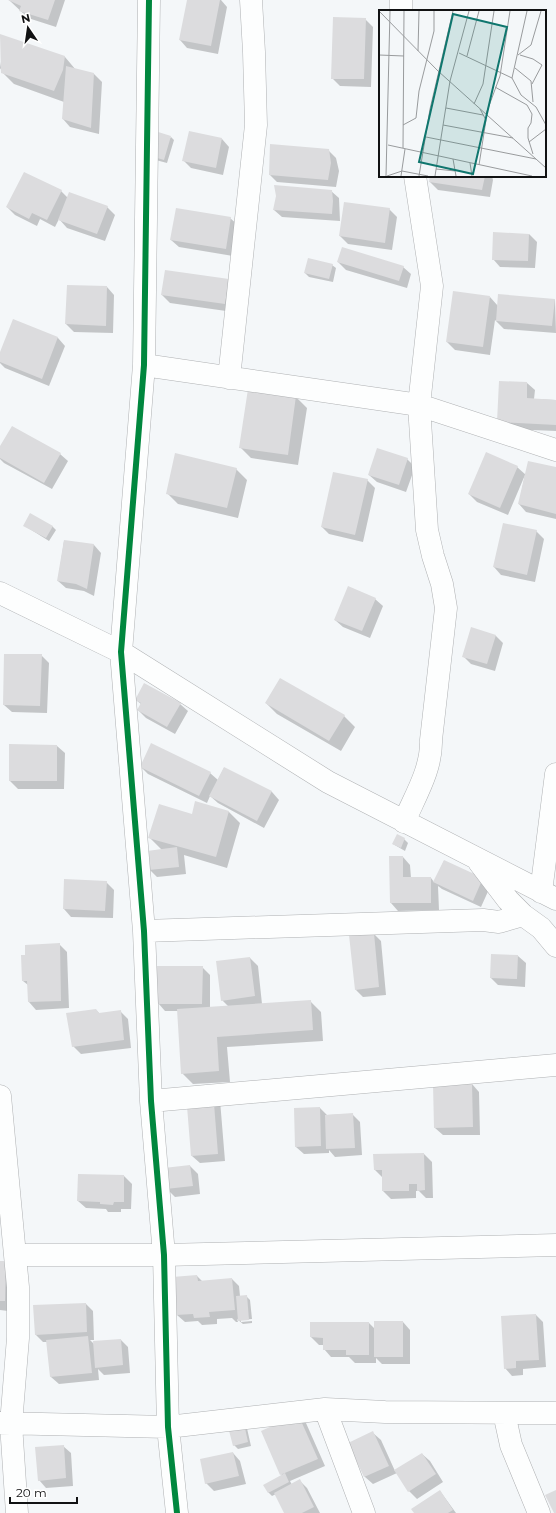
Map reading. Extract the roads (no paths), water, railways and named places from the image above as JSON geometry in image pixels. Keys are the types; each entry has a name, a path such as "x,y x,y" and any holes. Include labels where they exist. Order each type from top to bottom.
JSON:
{"street":[{"path":"150,0 144,365 121,652 144,931 151,1101 164,1255 168,1427 177,1513"},
{"path":"229,378 256,125 251,0"},
{"path":"404,822 427,768 431,753 446,608 442,584 427,530 419,405 432,286 416,177"},
{"path":"144,365 419,405 556,450"},
{"path":"0,593 121,652 328,782 549,896 556,774"},
{"path":"478,859 497,887 523,915 541,928 556,946"},
{"path":"144,931 483,920 499,922 523,915"},
{"path":"151,1101 556,1065"},
{"path":"0,1096 18,1286 18,1338 6,1424 17,1513"},
{"path":"16,1255 164,1255 556,1245"},
{"path":"6,1424 168,1427 325,1409 556,1413"},
{"path":"325,1409 364,1513"},
{"path":"504,1413 510,1445 539,1513"}]}
